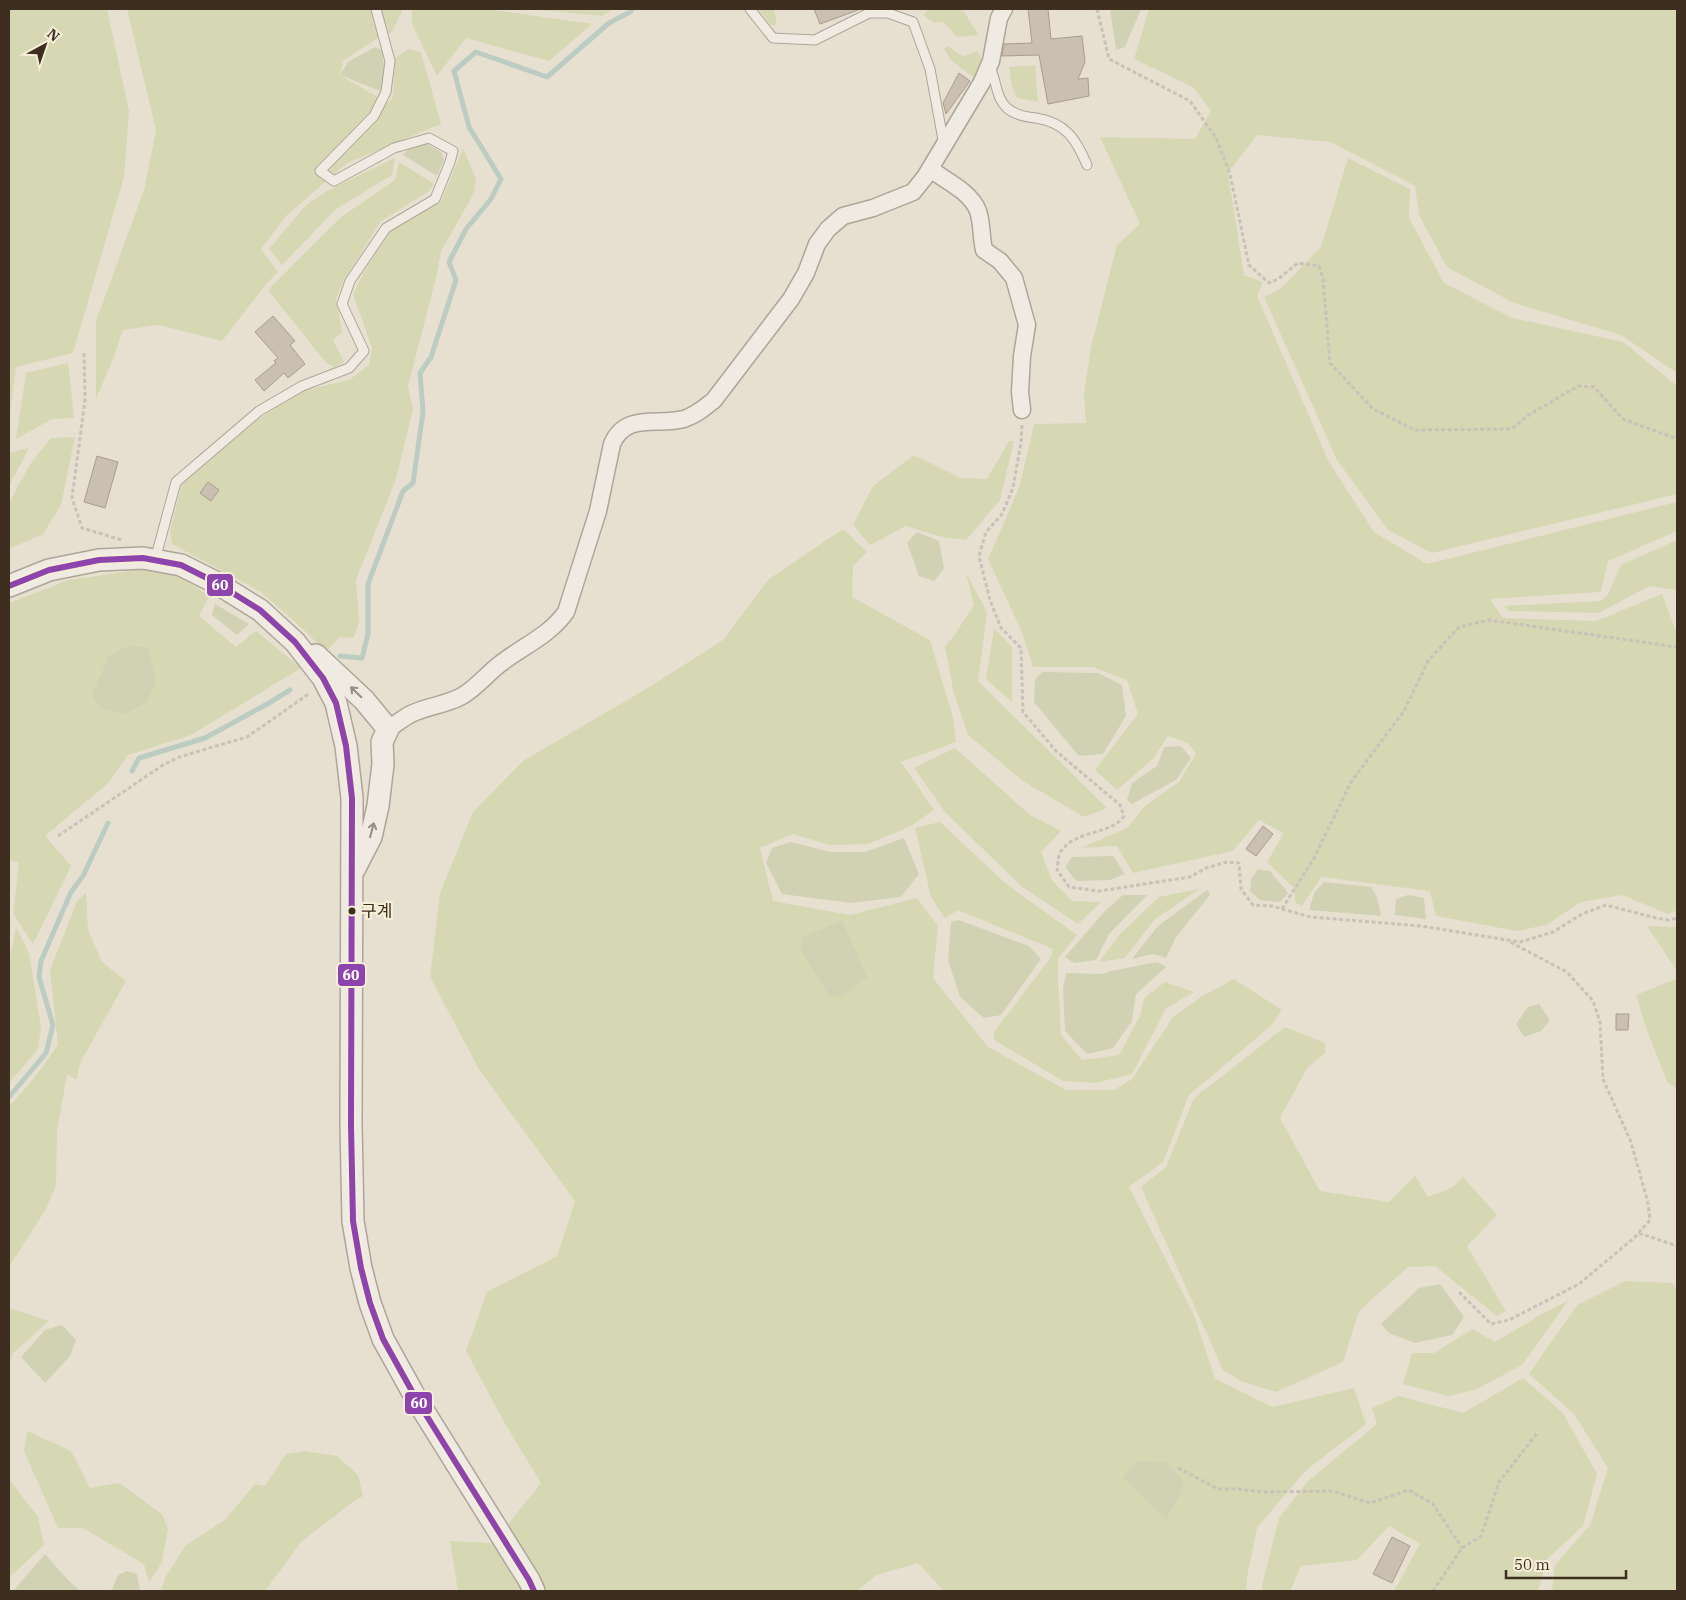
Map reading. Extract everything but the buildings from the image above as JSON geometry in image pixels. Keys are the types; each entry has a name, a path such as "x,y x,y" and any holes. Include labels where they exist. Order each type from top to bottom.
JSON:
{"street":[{"path":"352,874 371,837 378,806 383,764 382,742 388,729 412,713 446,704 464,695 520,648 547,633 558,624 566,612 598,512 612,444 616,436 621,430 634,423 683,419 698,413 714,400 791,299 806,273 817,244 828,229 843,216 873,208 913,192 930,169 982,82 989,66 998,18 1004,9"},
{"path":"930,169 974,203 978,212 984,250 1000,261 1014,278 1027,325 1022,356 1020,392 1022,410"},
{"path":"9,586 49,570 99,560 143,558 181,565 215,582 260,610 298,645 325,683 336,703 346,746 352,798 352,1173 353,1220 361,1268 370,1303 384,1339 418,1402 534,1591"},
{"path":"298,645 319,657 364,700 388,729"}],"lane":[{"path":"155,560 176,482 259,411 302,386 349,368 364,351 342,304 350,281 386,228 435,199 450,162 453,151 429,138 394,148 334,181 320,171 374,116 386,92 390,61 376,9"},
{"path":"750,9 773,38 815,40 869,13 888,13 913,22 930,68 944,146"},
{"path":"989,66 996,81 996,90 1005,106 1015,114 1039,119 1062,127 1070,134 1080,149 1086,165"}],"path":[{"path":"1097,9 1108,59 1190,101 1216,138 1230,174 1249,266 1269,283 1278,279 1298,263 1318,266 1323,278 1330,363 1373,409 1414,430 1512,429 1527,416 1578,386 1594,387 1623,419 1677,439"},
{"path":"84,353 85,400 72,498 82,528 129,542"},
{"path":"1022,410 1022,442 1013,488 1002,514 986,532 979,556 988,591 1002,628 1021,648 1022,712 1056,750 1120,805 1124,816 1120,823 1074,838 1060,852 1057,870 1069,887 1099,891 1190,877 1206,868 1227,862 1240,863 1241,889 1253,905 1271,906 1312,917 1421,926 1520,942 1553,932 1582,914 1606,905 1656,918 1668,920 1677,918"},
{"path":"1282,909 1314,858 1351,782 1404,711 1428,662 1459,627 1489,620 1677,647"},
{"path":"58,836 163,764 179,757 247,737 325,683"},
{"path":"1459,1292 1491,1324 1509,1320 1579,1284 1639,1233 1650,1220 1648,1203 1631,1142 1603,1079 1600,1022 1592,1001 1567,972 1505,940"},
{"path":"1639,1233 1677,1246"},
{"path":"1433,1591 1462,1548 1481,1536 1499,1482 1538,1432"},
{"path":"1178,1468 1218,1489 1264,1492 1333,1491 1370,1503 1409,1490 1433,1504 1462,1548"}],"green space":[{"path":"9,9 107,9 129,111 124,177 73,353 16,367 9,424"},
{"path":"127,9 403,9 392,32 378,38 343,61 340,75 388,103 393,97 395,58 409,49 421,52 441,124 347,163 287,215 261,249 278,272 266,284 222,341 158,325 123,330 96,399 96,321 144,190 156,130"},
{"path":"412,9 492,9 592,24 549,61 466,38 437,76 412,24"},
{"path":"530,9 613,9 602,16"},
{"path":"759,9 774,9 777,25 771,25"},
{"path":"929,9 962,9 979,35 957,37 943,22 935,23 923,15"},
{"path":"1110,9 1141,9 1125,47 1116,50"},
{"path":"1149,9 1677,9 1677,373 1621,335 1514,303 1447,267 1419,215 1415,186 1331,142 1257,135 1228,173 1244,275 1263,282 1257,296 1329,462 1374,532 1427,564 1677,502 1677,531 1608,561 1601,592 1490,599 1503,618 1596,621 1662,594 1677,634 1677,910 1668,914 1622,895 1581,902 1546,925 1517,931 1436,916 1430,891 1321,877 1302,906 1295,902 1295,889 1267,862 1284,833 1259,820 1233,851 1133,873 1117,846 1081,848 1127,828 1146,805 1179,782 1196,754 1188,743 1168,736 1153,759 1117,790 1095,770 1138,714 1127,680 1093,667 1033,667 1022,632 988,559 1021,481 1034,424 1086,423 1084,394 1091,347 1117,245 1140,224 1100,137 1195,139 1211,111 1193,87 1134,59"},
{"path":"949,46 957,53 965,56 977,51 984,62 974,78 951,60 944,49"},
{"path":"375,47 382,50 385,73 380,91 340,75 348,62"},
{"path":"1035,65 1038,102 1017,98 1012,87 1009,67"},
{"path":"427,144 441,152 444,160 437,176 403,155 409,148"},
{"path":"463,149 476,178 474,193 441,251 436,278 408,386 413,409 396,479 356,580 359,621 354,638 340,637 326,652 261,592 172,544 170,531 182,483 210,456 251,424 302,391 349,380 369,365 372,348 353,294 364,272 391,230 440,203"},
{"path":"395,158 392,175 336,209 282,265 269,249 307,204 329,190"},
{"path":"1348,158 1410,189 1409,218 1444,283 1512,318 1623,342 1677,386 1677,494 1432,553 1388,530 1337,460 1264,297 1279,290 1321,247"},
{"path":"399,162 434,184 429,191 381,221 345,278 336,298 342,332 333,340 344,362 335,367 327,364 268,290 340,218 395,180"},
{"path":"68,363 74,418 52,419 16,439 26,373"},
{"path":"75,437 61,505 43,534 9,549 9,503 30,464 51,438"},
{"path":"1009,441 1014,441 1000,500 966,540 942,537 906,526 870,545 853,525 873,486 914,455 961,478 987,479"},
{"path":"29,448 9,486 9,453"},
{"path":"843,529 867,552 853,566 852,597 930,640 953,718 956,742 901,762 934,810 911,826 868,844 829,845 793,834 760,848 773,901 850,915 917,898 938,926 933,978 988,1047 1066,1090 1114,1090 1132,1079 1173,1017 1201,997 1234,979 1282,1010 1272,1025 1189,1095 1163,1162 1129,1187 1194,1315 1215,1379 1273,1407 1354,1388 1366,1424 1305,1471 1257,1528 1246,1591 944,1591 918,1563 876,1575 857,1591 458,1591 450,1541 493,1543 541,1483 504,1422 466,1351 487,1292 557,1256 575,1201 480,1071 430,977 440,893 473,812 523,761 651,686 723,640 769,579"},
{"path":"917,532 939,541 944,569 934,581 919,576 907,543"},
{"path":"1677,540 1677,590 1649,586 1599,613 1509,611 1504,606 1601,601 1608,594 1621,565"},
{"path":"158,567 194,585 209,596 199,616 236,647 256,631 301,668 191,735 128,755 107,784 45,836 71,866 33,944 13,914 19,862 9,861 9,603 69,580"},
{"path":"966,573 987,612 978,681 1107,808 1084,817 1023,781 968,735 953,690 945,646 974,605"},
{"path":"215,604 249,624 237,635 212,615"},
{"path":"994,628 1012,647 1012,702 986,679"},
{"path":"129,646 148,648 156,681 146,703 124,714 101,709 92,695 109,656"},
{"path":"1042,672 1098,673 1122,685 1126,716 1103,754 1079,756 1034,702 1035,679"},
{"path":"1181,746 1191,758 1176,780 1132,804 1127,800 1132,783 1157,766 1164,747"},
{"path":"955,748 1030,815 1061,831 1041,852 1052,880 1072,901 1101,902 1078,924 1021,886 945,812 914,768"},
{"path":"940,822 1005,883 1077,935 1058,959 1058,979 1061,1035 1082,1060 1119,1055 1140,1016 1144,998 1165,982 1194,992 1166,1008 1132,1074 1095,1083 1063,1081 994,1040 994,1032 1051,957 1053,949 958,910 945,918 931,897 915,828"},
{"path":"904,838 919,874 901,897 851,903 782,894 766,863 772,848 791,842 830,852 865,852"},
{"path":"1113,856 1125,874 1110,880 1076,881 1065,867 1072,857"},
{"path":"1258,869 1270,871 1288,893 1280,902 1260,900 1250,891 1251,879"},
{"path":"1324,882 1371,887 1377,897 1381,916 1309,910 1314,893"},
{"path":"1199,889 1154,920 1125,958 1099,962 1120,934 1159,897"},
{"path":"1207,890 1210,895 1176,937 1166,958 1153,954 1132,959 1158,926"},
{"path":"86,893 88,930 102,962 126,981 81,1061 76,1080 67,1074 57,1132 56,1185 46,1209 9,1267 9,1106 32,1081 58,1045 50,970 77,901"},
{"path":"1123,895 1147,895 1109,934 1096,960 1074,963 1065,957 1105,911"},
{"path":"1408,895 1424,898 1426,919 1395,915 1396,899"},
{"path":"959,920 1029,946 1041,959 1001,1015 984,1018 960,997 948,960 951,922"},
{"path":"842,921 867,977 844,995 830,997 801,951 802,937"},
{"path":"1647,926 1677,927 1677,971"},
{"path":"16,927 29,953 41,1027 38,1049 9,1083 9,962"},
{"path":"1157,962 1166,967 1136,994 1132,1021 1113,1048 1087,1054 1065,1031 1063,988 1066,973 1102,974"},
{"path":"1676,979 1677,1089 1667,1082 1645,1025 1636,995"},
{"path":"1539,1004 1550,1020 1541,1031 1524,1037 1516,1024 1528,1007"},
{"path":"1285,1027 1325,1043 1325,1053 1307,1068 1280,1118 1320,1191 1389,1202 1415,1176 1428,1197 1453,1187 1463,1177 1497,1215 1467,1246 1506,1311 1497,1316 1435,1266 1408,1267 1359,1311 1343,1362 1276,1392 1243,1382 1223,1370 1141,1187 1166,1167 1194,1098"},
{"path":"1625,1281 1672,1283 1677,1289 1677,1591 1552,1591 1555,1565 1590,1525 1608,1468 1574,1414 1529,1374 1577,1305"},
{"path":"1440,1284 1464,1317 1452,1335 1415,1343 1389,1333 1381,1324 1419,1288"},
{"path":"1568,1301 1522,1365 1475,1390 1448,1396 1403,1384 1412,1353 1434,1353 1472,1329 1495,1342"},
{"path":"9,1308 49,1321 14,1352 9,1363"},
{"path":"62,1325 76,1340 70,1356 45,1383 21,1357 45,1330"},
{"path":"1523,1378 1563,1413 1597,1474 1583,1526 1547,1559 1538,1591 1396,1591 1395,1589 1420,1544 1389,1526 1357,1560 1301,1566 1290,1591 1262,1591 1279,1518 1307,1482 1377,1424 1372,1408 1399,1396 1463,1413"},
{"path":"27,1431 71,1451 90,1488 119,1483 162,1514 168,1529 162,1562 149,1583 144,1564 83,1528 58,1528 24,1451"},
{"path":"305,1451 337,1456 358,1475 363,1496 301,1542 265,1591 169,1591 161,1589 166,1576 186,1545 225,1520 255,1484 265,1486 286,1454"},
{"path":"1137,1461 1165,1462 1184,1481 1179,1497 1166,1519 1123,1478"},
{"path":"9,1479 38,1517 44,1545 10,1577"},
{"path":"45,1554 68,1580 80,1591 13,1591"},
{"path":"127,1571 137,1574 140,1590 111,1591 118,1575"}],"waterway":[{"path":"340,656 362,658 368,634 368,584 403,491 413,483 423,412 420,373 431,357 456,280 449,262 466,229 491,199 501,179 469,127 454,71 476,52 547,77 609,23 630,12 632,9"},
{"path":"132,771 139,758 205,738 290,690"},
{"path":"9,1097 46,1053 53,1025 39,977 41,961 71,892 83,876 108,823"}],"transit line":[{"name":"60","path":"9,586 49,570 99,560 143,558 181,565 215,582 260,610 295,642 323,678 336,703 346,746 352,798 351,1125 353,1221 361,1268 370,1303 383,1339 418,1402 534,1591"}],"place":[{"name":"구계","path":"352,911"}]}
